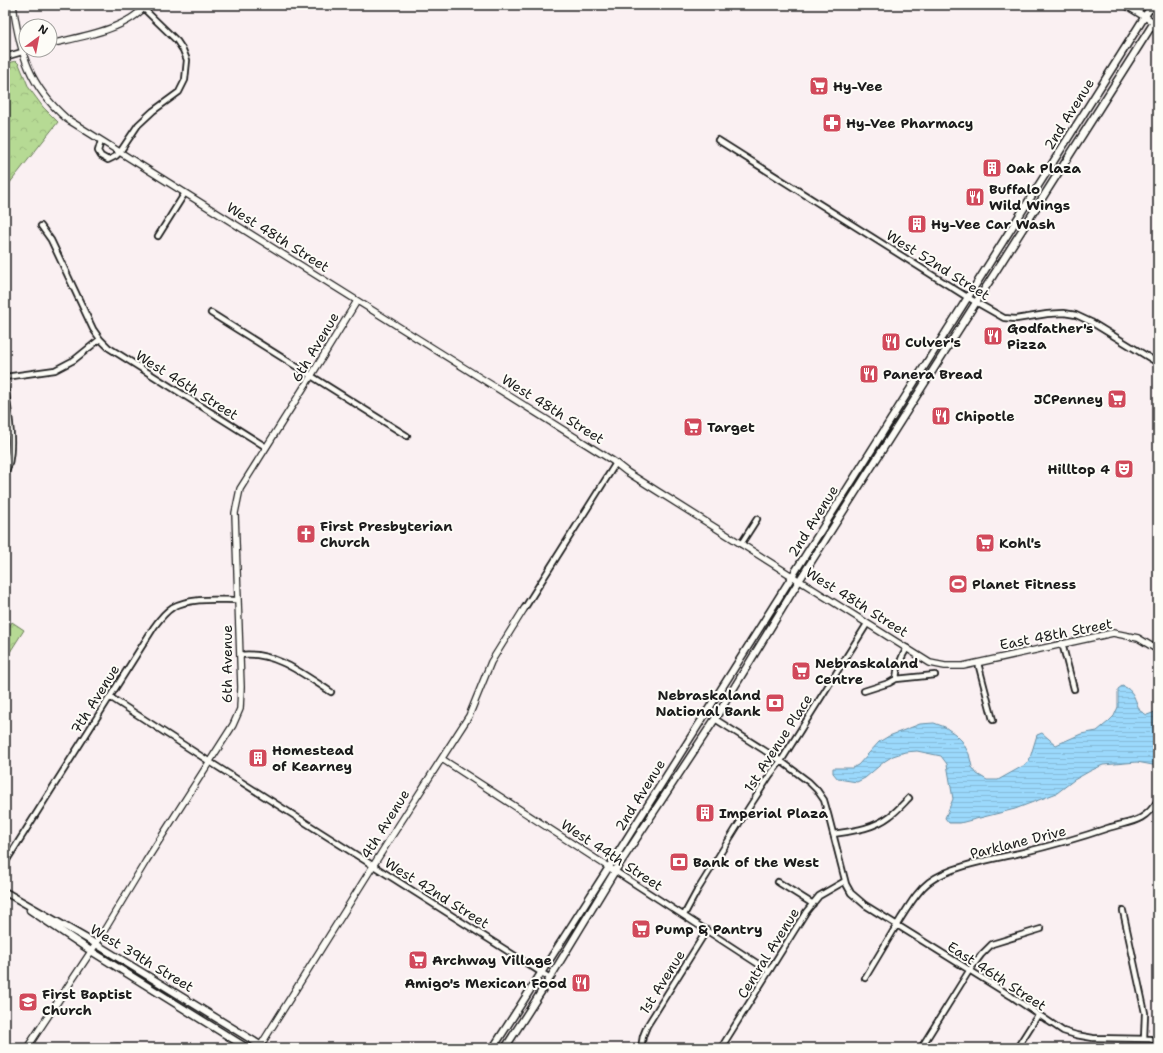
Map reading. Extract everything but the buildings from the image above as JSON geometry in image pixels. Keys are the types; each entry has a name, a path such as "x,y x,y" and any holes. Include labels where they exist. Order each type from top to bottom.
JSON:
{"main road":[{"path":"1126,5 1156,24"},
{"path":"1149,6 1158,12"},
{"name":"2nd Avenue","path":"493,1048 609,867 1149,6"},
{"name":"2nd Avenue","path":"506,1048 614,871 714,719 799,581 1156,24 1158,16"},
{"name":"West 39th Street","path":"5,893 96,944 262,1047"},
{"name":"West 39th Street","path":"5,893 92,951 247,1048"}],"street":[{"name":"West 48th Street","path":"13,5 18,24"},
{"path":"58,42 114,26 129,19 145,7 177,41 183,50 186,60 185,80 179,92 153,111 138,125 120,152 111,159 104,159 99,154 98,150 101,141"},
{"path":"5,57 18,53"},
{"name":"West 48th Street","path":"26,58 28,70 45,97 67,119 101,141 616,462 627,472 930,663 945,666 962,666 978,663"},
{"name":"West 52nd Street","path":"718,140 976,303 1004,318 1016,320 1047,314 1064,313 1076,316 1091,322 1158,363"},
{"path":"158,236 185,193"},
{"name":"West 46th Street","path":"41,226 51,240 93,329 108,348 117,355 266,446"},
{"name":"6th Avenue","path":"27,1048 92,951 146,861 233,725 240,709 240,655 235,513 240,489 357,301"},
{"path":"211,313 407,436"},
{"path":"5,377 55,370 74,360 100,339"},
{"path":"5,385 11,452 8,469 5,474"},
{"path":"524,609 616,462"},
{"path":"741,544 757,519"},
{"name":"7th Avenue","path":"5,863 154,627 162,617 173,607 189,602 238,600"},
{"name":"4th Avenue","path":"262,1047 469,716 491,662 524,609"},
{"name":"1st Avenue Place","path":"684,916 697,892 752,803 781,761 867,624"},
{"name":"East 48th Street","path":"978,663 1007,655 1113,633 1138,638 1158,650"},
{"path":"1062,643 1074,689"},
{"path":"896,679 897,667 907,648"},
{"path":"240,655 252,654 269,657 284,663 331,692"},
{"path":"978,663 994,720"},
{"path":"864,691 896,679 936,675"},
{"name":"West 42nd Street","path":"110,697 550,978"},
{"path":"714,719 781,761 809,782 817,790 824,800 845,881"},
{"name":"West 44th Street","path":"442,759 769,971"},
{"path":"833,834 874,826 890,816 909,798"},
{"name":"Parklane Drive","path":"865,978 897,925 922,888 930,881 945,873 975,864 1058,844 1135,821 1152,809 1158,800"},
{"name":"East 46th Street","path":"845,881 851,893 865,905 970,970 1063,1031 1093,1038 1144,1039 1158,1041"},
{"name":"Central Avenue","path":"721,1048 806,912 820,896 845,881"},
{"path":"778,882 813,904"},
{"path":"1123,911 1145,1013 1144,1039"},
{"path":"921,1048 970,970 981,955 992,944 1041,929"},
{"name":"1st Avenue","path":"641,1048 643,1036 648,1026 707,930"},
{"path":"1017,1048 1038,1015"},
{"path":"112,1048 120,1048"}],"green space":[{"path":"16,61 19,64 29,88 43,107 58,122 5,189 5,64"},
{"path":"12,622 24,630 10,652 5,649 5,634"}],"water":[{"path":"1122,686 1132,693 1140,711 1147,715 1158,711 1158,766 1137,762 1103,765 1074,780 1057,793 1015,809 960,823 949,823 945,818 953,799 947,764 941,756 917,751 905,752 893,756 885,761 865,778 857,782 838,779 833,773 833,768 852,768 858,765 879,742 889,736 920,724 934,723 945,727 962,741 969,754 972,767 977,774 987,780 998,780 1029,761 1037,735 1042,733 1056,745 1081,734 1097,731 1114,716 1118,707 1118,689"}],"place":[{"name":"Hy-Vee","path":"819,86"},
{"name":"Hy-Vee Pharmacy","path":"832,123"},
{"name":"Oak Plaza","path":"992,168"},
{"name":"Buffalo Wild Wings","path":"975,197"},
{"name":"Hy-Vee Car Wash","path":"917,224"},
{"name":"Godfather's Pizza","path":"993,336"},
{"name":"Culver's","path":"891,342"},
{"name":"Panera Bread","path":"869,374"},
{"name":"JCPenney","path":"1117,399"},
{"name":"Chipotle","path":"941,416"},
{"name":"Target","path":"693,427"},
{"name":"Hilltop 4","path":"1124,469"},
{"name":"First Presbyterian Church","path":"306,534"},
{"name":"Kohl's","path":"985,543"},
{"name":"Planet Fitness","path":"958,584"},
{"name":"Nebraskaland Centre","path":"801,671"},
{"name":"Nebraskaland National Bank","path":"775,703"},
{"name":"Homestead of Kearney","path":"258,758"},
{"name":"Imperial Plaza","path":"705,813"},
{"name":"Bank of the West","path":"679,862"},
{"name":"Pump & Pantry","path":"641,929"},
{"name":"Archway Village","path":"418,960"},
{"name":"Amigo's Mexican Food","path":"581,983"},
{"name":"First Baptist Church","path":"28,1002"}]}
